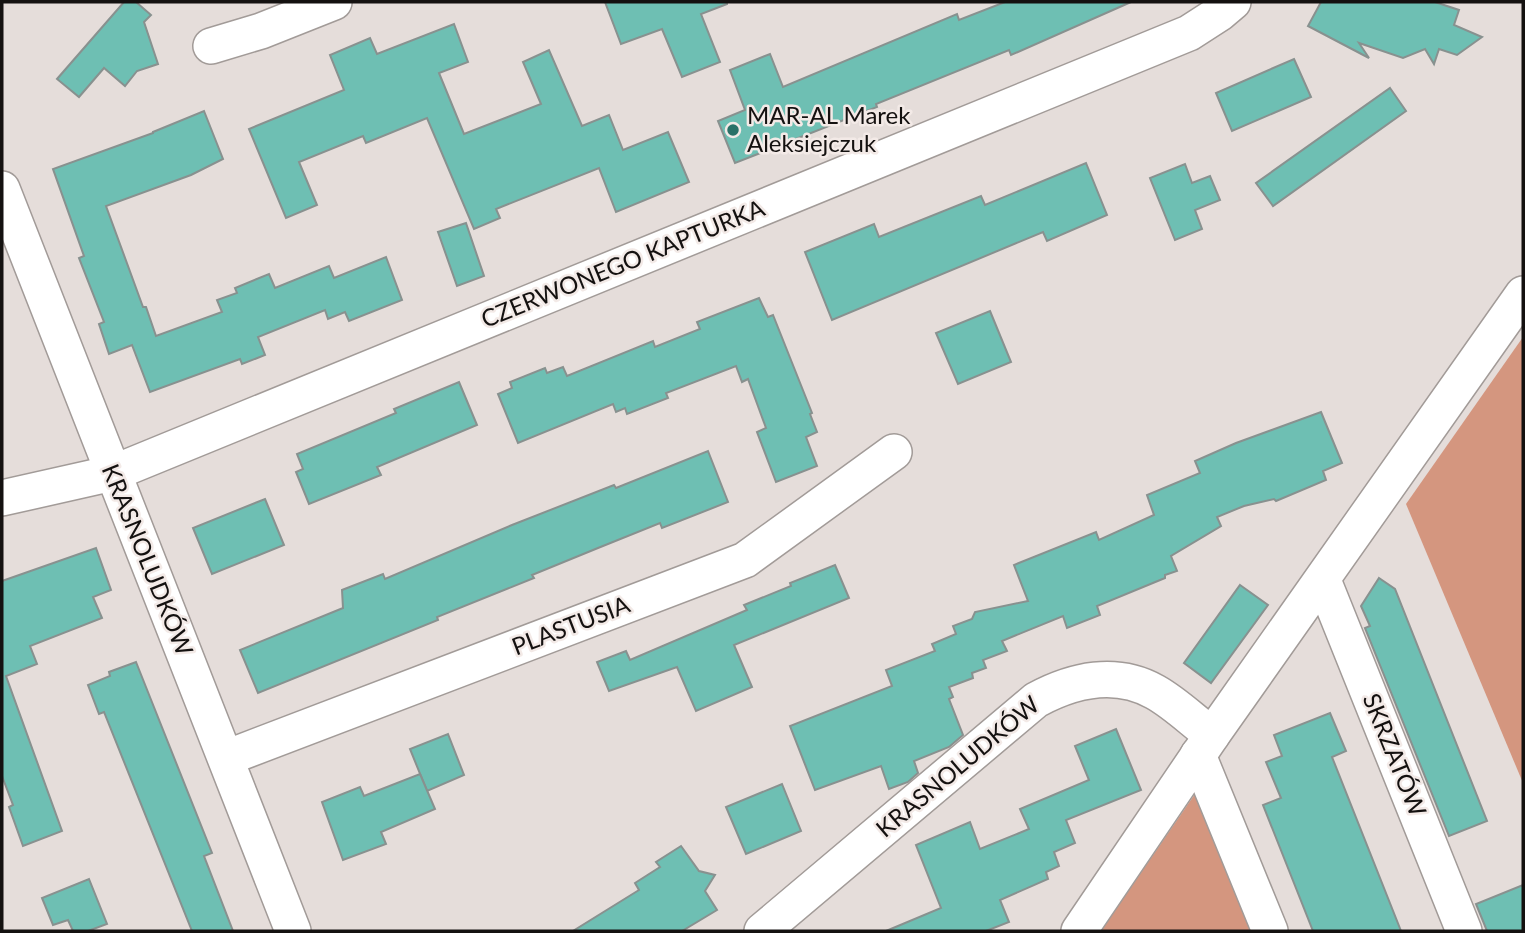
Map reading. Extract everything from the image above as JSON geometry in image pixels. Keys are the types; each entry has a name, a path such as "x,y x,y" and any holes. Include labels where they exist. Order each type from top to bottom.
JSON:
{"street":[{"path":"211,46 261,31 334,2"},
{"name":"CZERWONEGO KAPTURKA","path":"2,498 113,473 1189,33 1233,2"},
{"name":"KRASNOLUDKÓW","path":"2,189 293,931"},
{"path":"1079,931 1205,745 1523,294"},
{"name":"PLASTUSIA","path":"226,758 745,560 894,452"},
{"name":"SKRZATÓW","path":"1323,580 1464,931"},
{"name":"KRASNOLUDKÓW","path":"762,931 1036,700 1060,687 1089,680 1121,680 1154,692 1205,745"},
{"path":"1205,745 1270,931"}],"shaded area":[{"path":"1523,337 1523,783 1406,504"},
{"path":"1197,791 1258,931 1101,931"}],"building":[{"path":"124,2 136,2 151,15 144,22 158,64 137,71 125,86 104,68 79,97 57,79"},
{"path":"605,2 727,2 701,14 720,62 682,77 662,29 621,44"},
{"path":"1005,2 1131,2 1011,55 1009,50 876,104 877,107 735,163 718,121 745,110 730,70 770,54 783,87 957,14 959,20"},
{"path":"1321,2 1435,2 1459,10 1454,25 1482,37 1457,55 1439,49 1434,64 1425,49 1403,58 1359,43 1369,58 1308,26"},
{"path":"454,24 468,62 439,73 464,134 541,104 523,62 549,50 582,126 609,115 623,150 668,132 689,182 616,212 599,168 496,209 500,218 474,229 427,118 366,143 363,136 299,162 317,205 286,218 249,129 344,90 330,55 370,38 377,54"},
{"path":"1294,59 1311,97 1232,131 1216,93"},
{"path":"1390,88 1406,111 1273,206 1256,183"},
{"path":"204,111 223,159 191,175 106,206 156,336 222,312 217,300 237,293 235,288 269,274 275,288 329,266 334,278 386,257 402,300 349,321 345,312 328,319 325,310 258,337 265,355 242,364 240,359 150,392 132,345 109,354 99,324 104,322 79,258 84,256 53,169 153,133"},
{"path":"1086,163 1107,215 1047,241 1043,232 832,320 805,252 874,224 879,237 981,196 985,205"},
{"path":"1185,164 1192,183 1210,176 1220,200 1195,210 1202,229 1175,240 1150,178"},
{"path":"466,223 484,276 457,286 438,232"},
{"path":"759,298 768,317 773,315 812,413 810,414 817,432 806,437 817,466 776,482 757,432 766,428 748,379 742,382 736,366 666,393 668,398 627,414 625,408 616,412 613,404 518,443 498,394 512,388 510,382 545,368 547,373 563,367 567,376 653,341 655,347 700,329 697,322"},
{"path":"990,311 1011,362 958,384 936,333"},
{"path":"459,382 477,425 377,467 381,475 309,504 296,472 303,469 297,454 396,413 394,409"},
{"path":"1321,412 1342,463 1323,471 1326,480 1276,501 1274,499 1244,506 1217,517 1221,526 1171,556 1177,571 1097,606 1100,615 1067,628 1063,616 1002,641 1007,651 983,660 986,668 972,673 973,678 949,687 953,697 949,699 963,735 949,747 914,761 918,773 908,782 889,789 881,766 815,790 790,726 892,686 886,670 935,651 932,644 956,634 953,626 972,619 975,612 1028,601 1014,565 1096,532 1099,540 1154,515 1147,495 1200,473 1195,461"},
{"path":"708,451 728,502 662,528 660,523 598,548 532,575 534,578 437,617 438,620 258,693 240,650 343,608 342,590 383,574 385,579 512,525 614,485 616,488"},
{"path":"265,499 284,545 212,574 193,528"},
{"path":"96,548 111,590 93,597 102,618 30,646 37,664 6,676 62,831 23,846 9,807 13,805 2,776 2,581"},
{"path":"835,565 849,598 734,645 752,687 696,711 677,667 609,691 597,662 626,651 630,660 747,610 744,605"},
{"path":"1379,578 1395,589 1487,821 1449,836 1365,628 1370,626 1361,606"},
{"path":"1240,585 1268,605 1211,683 1184,663"},
{"path":"136,662 212,853 204,856 233,931 192,931 104,712 99,714 88,685 110,676 109,672"},
{"path":"1330,713 1346,751 1332,757 1401,931 1313,931 1263,805 1281,798 1266,762 1282,756 1274,735"},
{"path":"1116,729 1141,790 1066,820 1075,843 1054,852 1059,866 1046,872 1048,879 1000,900 1009,922 986,931 886,931 941,908 916,845 970,822 980,849 1029,829 1020,809 1089,780 1075,746"},
{"path":"448,734 464,775 427,791 410,749"},
{"path":"420,774 435,809 381,832 386,844 343,860 322,802 360,787 364,796"},
{"path":"782,784 801,831 746,854 726,807"},
{"path":"681,846 699,871 715,875 705,891 717,910 682,931 573,931 639,890 635,883 660,867 656,862"},
{"path":"89,879 107,924 88,931 73,931 68,920 53,925 42,898"},
{"path":"1523,885 1523,931 1487,931 1476,904"}],"place":[{"name":"MAR-AL Marek Aleksiejczuk","path":"733,130"}]}
